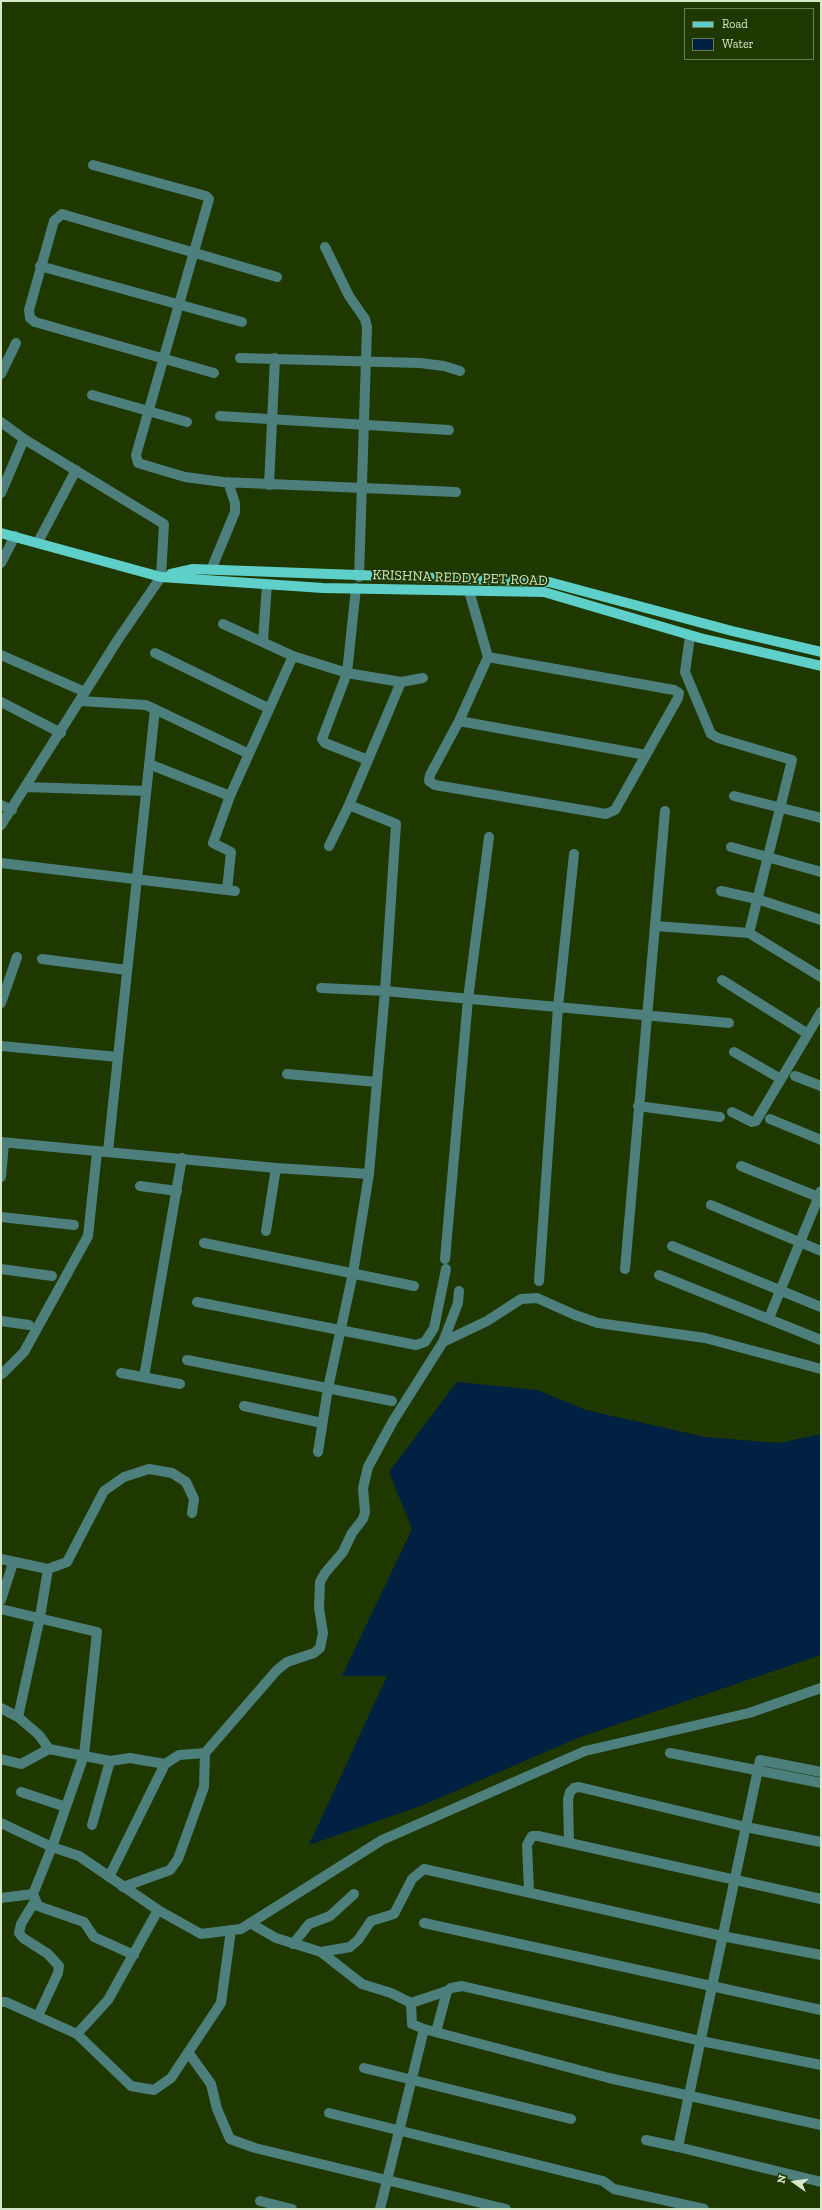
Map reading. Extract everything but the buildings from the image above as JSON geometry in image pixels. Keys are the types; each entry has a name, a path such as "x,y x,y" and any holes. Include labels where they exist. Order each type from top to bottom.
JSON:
{"main road":[{"name":"KRISHNA REDDY PET ROAD","path":"1,533 161,577 356,588 544,592 690,636 821,666"},
{"name":"KRISHNA REDDY PET ROAD","path":"161,577 193,569 359,577 549,582 732,631 821,652"}],"street":[{"path":"93,165 206,196 209,203 148,410 136,454 138,463 185,477 228,482 269,485 456,492"},
{"path":"214,373 35,322 30,318 28,315 40,266 51,226 57,216 62,214 196,251 277,277"},
{"path":"325,247 349,296 365,319 367,327 359,577"},
{"path":"40,266 242,322"},
{"path":"1,374 16,343"},
{"path":"240,358 434,364 460,371"},
{"path":"269,485 275,358"},
{"path":"92,395 187,422"},
{"path":"220,416 449,430"},
{"path":"1,422 24,439 164,524 161,577 1,825"},
{"path":"1,493 24,439"},
{"path":"38,542 76,470"},
{"path":"211,570 235,512 235,503 228,482"},
{"path":"1,563 15,536"},
{"path":"263,641 267,584"},
{"path":"356,588 347,673 322,739 325,743 368,760"},
{"path":"469,591 488,657 459,721 430,775 429,781 434,786 606,814 616,810 678,698 679,693 674,690 488,657"},
{"path":"224,624 293,656 347,673 401,682 423,678"},
{"path":"690,636 685,672 712,734 718,738 792,760 748,933"},
{"path":"155,653 268,708"},
{"path":"1,655 83,697 146,705 249,754"},
{"path":"1,863 231,891 231,852 213,843 230,796 268,708 293,656"},
{"path":"329,846 349,805 401,682"},
{"path":"1,702 61,733"},
{"path":"108,1151 155,709"},
{"path":"459,721 646,755"},
{"path":"149,764 230,796"},
{"path":"26,787 146,791"},
{"path":"734,796 821,818"},
{"path":"1,805 12,810"},
{"path":"318,1452 328,1388 353,1274 369,1174 385,991 396,824 349,805"},
{"path":"625,1269 638,1106 656,926 665,811"},
{"path":"197,1302 341,1329 416,1345 425,1342 434,1328 445,1264 468,999 489,837"},
{"path":"731,847 821,872"},
{"path":"539,1281 558,1007 574,854"},
{"path":"721,891 757,900 821,920"},
{"path":"656,926 748,933 821,977"},
{"path":"1,1003 4,985 17,957"},
{"path":"42,959 127,970"},
{"path":"722,980 808,1034"},
{"path":"321,988 385,991 729,1023"},
{"path":"732,1112 752,1122 756,1121 821,1012"},
{"path":"1,1046 118,1057"},
{"path":"734,1052 781,1079"},
{"path":"287,1074 377,1082"},
{"path":"795,1076 821,1086"},
{"path":"638,1106 720,1118"},
{"path":"770,1118 821,1140"},
{"path":"1,1177 3,1143 97,1152 108,1151 276,1168 369,1174"},
{"path":"1,1375 24,1352 88,1236 97,1152"},
{"path":"144,1377 182,1158"},
{"path":"741,1166 820,1196 799,1242 769,1318"},
{"path":"266,1231 276,1168"},
{"path":"140,1186 177,1191"},
{"path":"711,1205 821,1251"},
{"path":"1,1217 74,1225"},
{"path":"204,1243 414,1286"},
{"path":"672,1246 821,1307"},
{"path":"1,1269 52,1276"},
{"path":"659,1275 821,1340"},
{"path":"123,1887 170,1870 178,1859 204,1787 206,1753 277,1670 286,1662 314,1653 320,1648 323,1633 319,1608 320,1582 325,1573 343,1552 352,1533 363,1519 366,1512 364,1483 368,1467 393,1421 443,1342 458,1302 459,1291"},
{"path":"443,1342 487,1321 521,1299 537,1298 576,1316 598,1323 705,1338 821,1369"},
{"path":"1,1321 29,1325"},
{"path":"187,1360 392,1400"},
{"path":"121,1373 180,1384"},
{"path":"244,1406 322,1422"},
{"path":"1,1559 13,1563 48,1569 67,1562 104,1491 124,1477 149,1469 172,1473 186,1482 194,1499 192,1513"},
{"path":"1,1600 13,1563"},
{"path":"18,1717 40,1617 48,1569"},
{"path":"1,1609 40,1617 97,1632 84,1755 34,1897 21,1924 19,1933 23,1938 48,1954 59,1966 58,1973 38,2016"},
{"path":"1,1823 52,1847 80,1856 158,1910 200,1934 241,1929 382,1840 585,1751 749,1713 821,1688"},
{"path":"1,1708 18,1717 39,1735 49,1749"},
{"path":"1,1758 21,1764 49,1749 110,1761 130,1758 166,1764"},
{"path":"109,1877 166,1764 179,1755 206,1753"},
{"path":"670,1754 758,1769 821,1783"},
{"path":"678,2147 733,1881 760,1760 821,1772"},
{"path":"92,1825 110,1761"},
{"path":"569,1843 568,1799 574,1788 580,1787 746,1827 821,1842"},
{"path":"21,1792 66,1807"},
{"path":"529,1891 527,1845 532,1836 538,1836 733,1881 821,1899"},
{"path":"321,1952 350,1947 358,1940 371,1921 394,1914 412,1879 424,1870 529,1891 722,1936 821,1955"},
{"path":"293,1944 309,1924 330,1916 354,1894"},
{"path":"1,1898 34,1897"},
{"path":"34,1897 38,1906 84,1922 94,1937 134,1955"},
{"path":"77,2034 108,2000 158,1910"},
{"path":"250,1923 262,1932 293,1944 321,1952 362,1984 391,1993 411,2003 447,1991 456,1986 462,1986 701,2041 821,2065"},
{"path":"424,1923 821,2010"},
{"path":"1,2002 38,2016 77,2034 131,2086 154,2090 171,2078 221,2002 230,1930"},
{"path":"436,2032 447,1991"},
{"path":"411,2003 412,2024 424,2029 507,2052 689,2097 821,2125"},
{"path":"380,2209 424,2029"},
{"path":"188,2052 211,2084 217,2109 230,2139 255,2148 506,2209"},
{"path":"364,2068 572,2119"},
{"path":"329,2113 603,2181 614,2189 704,2209"},
{"path":"646,2140 821,2182"},
{"path":"260,2201 292,2209"}],"water":[{"path":"457,1382 537,1390 586,1410 705,1437 779,1443 821,1434 821,1655 580,1737 423,1805 309,1845 387,1676 342,1676 412,1529 389,1472"}]}
